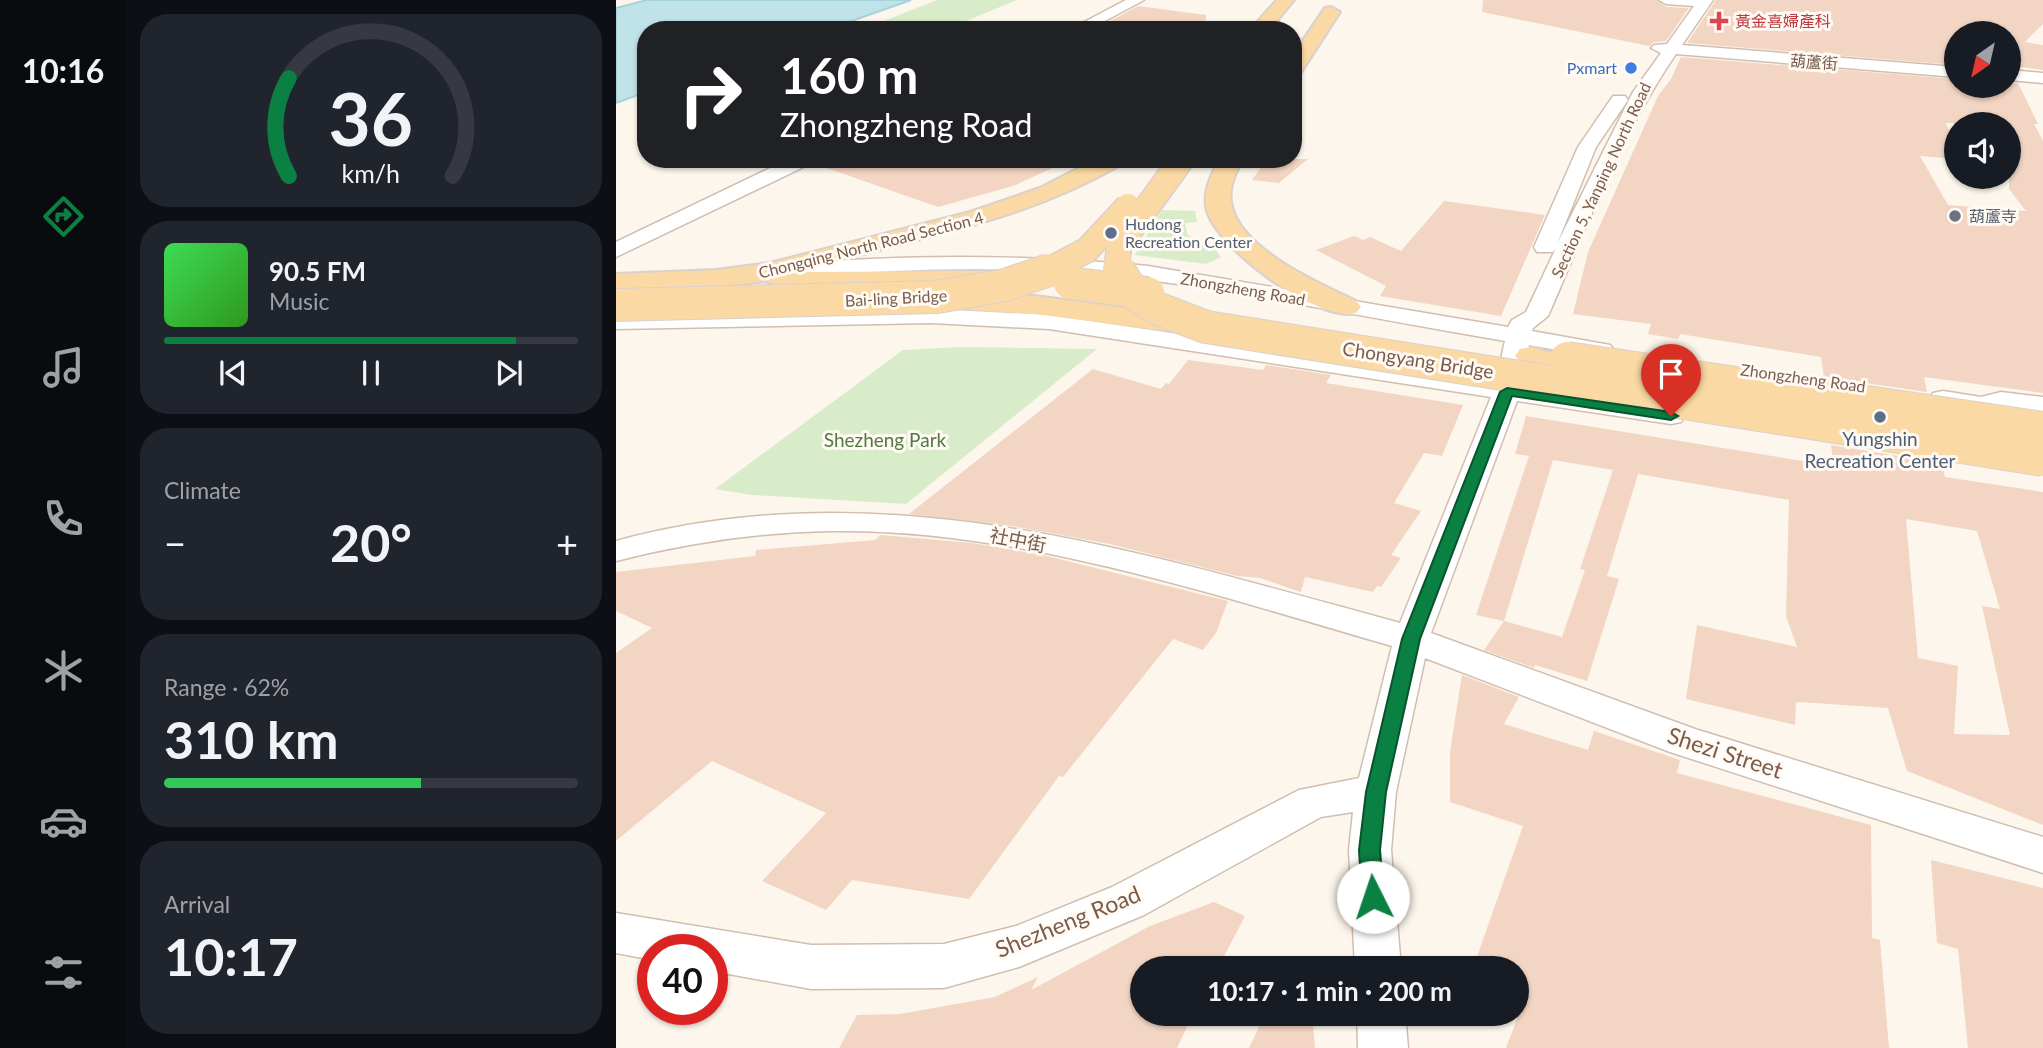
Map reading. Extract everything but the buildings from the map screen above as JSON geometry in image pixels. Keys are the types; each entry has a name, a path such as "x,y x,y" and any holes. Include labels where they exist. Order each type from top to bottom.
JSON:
{"main road":[{"path":"1287,21 1294,4"},
{"path":"1271,21 1294,4"},
{"path":"1302,34 1338,6"},
{"path":"1302,57 1338,6"},
{"name":"Chongqing North Road Section 4","path":"616,283 752,275 835,253 935,232 1011,208 1076,181 1098,168"},
{"name":"Bai-ling Bridge","path":"616,305 916,300 990,289 1038,276 1073,260 1096,243 1159,168"},
{"path":"1175,168 1119,246 1117,268 1134,294 1159,309 1206,327"},
{"path":"1225,168 1221,175 1219,196 1222,221 1241,244 1271,268 1346,307"},
{"name":"Chongyang Bridge","path":"752,275 812,282 970,279 1070,283 1523,339 1560,356 2043,428"},
{"name":"Chongyang Bridge","path":"916,300 1035,304 1206,327 2043,460"},
{"path":"1523,339 1559,366 1648,380 1677,388 2043,442"},
{"path":"1596,387 1677,388"},
{"path":"1981,405 2043,417"}],"street":[{"path":"1094,21 1137,0"},
{"path":"1667,0 1697,1"},
{"name":"Section 5, Yanping North Road","path":"1523,339 1635,104 1666,48 1697,1"},
{"name":"葫蘆街","path":"1666,48 1944,71"},
{"path":"2021,76 2043,78"},
{"path":"616,250 786,168"},
{"name":"Zhongzheng Road","path":"752,275 832,266 910,263 1079,266 1148,273 1523,339 1981,405 2001,400 2043,405"},
{"name":"Bai-ling Bridge","path":"616,322 931,316 1049,322 1374,371"},
{"path":"1400,317 1374,371 2043,473"},
{"path":"1377,956 1370,850 1376,792 1411,639 1507,392 1523,339"},
{"path":"1718,423 1723,367"},
{"name":"社中街","path":"616,551 660,539 741,527 831,521 909,524 974,531 1157,568 1411,639"},
{"name":"Shezi Street","path":"1411,639 1684,741 2043,855"},
{"name":"Shezheng Road","path":"616,933 811,967 944,966 1019,946 1128,901 1313,802 1376,792"},
{"path":"1382,1026 1383,1048"}],"green space":[{"path":"937,0 1017,0 966,21 884,21"},
{"path":"1162,210 1195,211 1197,222 1185,223 1188,235 1195,240 1207,239 1221,257 1206,264 1135,255"},
{"name":"Shezheng Park","path":"961,347 1097,349 906,504 752,495 715,489 903,350"}],"water":[{"path":"647,0 911,0 852,21 637,21 637,95 616,103 616,8"}],"place":[{"name":"黃金喜婦產科","path":"1719,21"},
{"name":"Pxmart","path":"1631,68"},
{"name":"葫蘆寺","path":"1955,216"},
{"name":"Hudong Recreation Center","path":"1111,233"},
{"name":"Yungshin Recreation Center","path":"1880,417"}],"route":[{"path":"1373,897 1370,850 1376,792 1411,639 1507,392 1671,416"}]}
